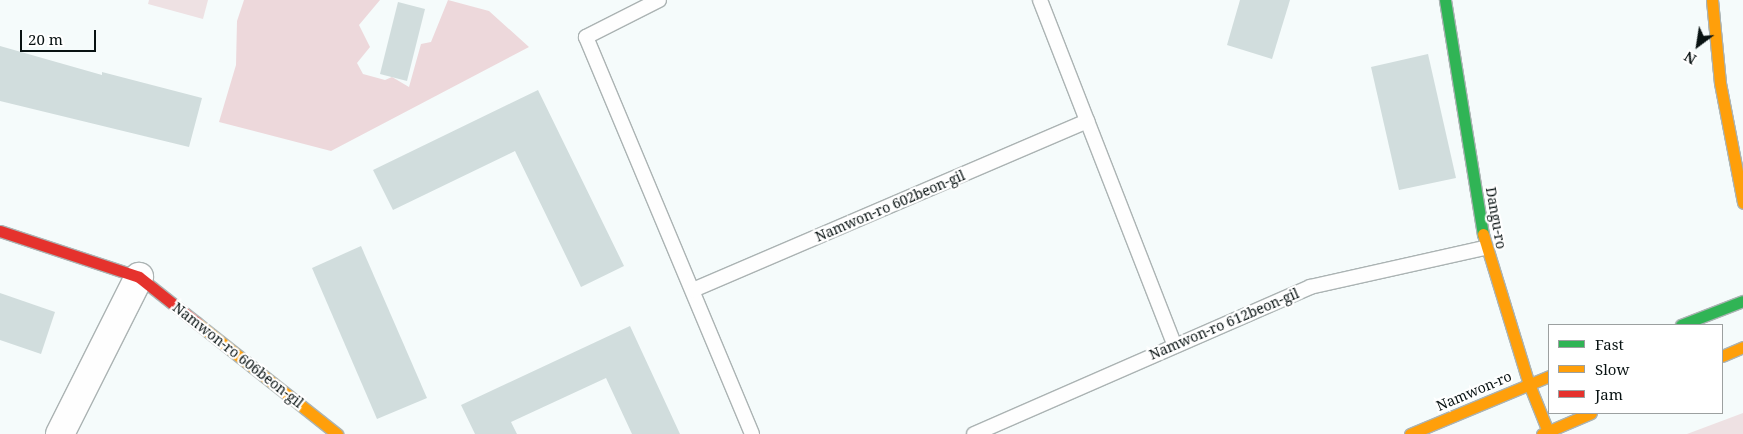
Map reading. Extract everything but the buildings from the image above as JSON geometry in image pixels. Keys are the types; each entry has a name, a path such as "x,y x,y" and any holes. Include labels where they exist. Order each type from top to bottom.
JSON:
{"street":[{"name":"Dangu-ro","path":"1445,0 1485,248 1546,433"},
{"path":"1712,0 1720,82 1743,203"},
{"name":"Namwon-ro 606beon-gil","path":"0,231 139,277 337,434"},
{"path":"60,434 139,277"},
{"path":"1684,324 1743,301"},
{"path":"1723,356 1743,347"},
{"name":"Namwon-ro","path":"1410,434 1548,376"},
{"path":"1546,433 1589,414"}],"lane":[{"path":"659,0 586,38 752,434"},
{"path":"1040,0 1175,346"},
{"name":"Namwon-ro 602beon-gil","path":"693,290 1087,121"},
{"name":"Namwon-ro 612beon-gil","path":"974,434 1310,287 1485,248"}],"shaded area":[{"path":"149,0 208,0 203,19 148,4"},
{"path":"244,0 380,0 359,25 370,47 357,63 363,74 385,80 392,77 409,87 421,44 431,42 448,0 489,11 529,47 331,151 219,122 236,65 237,21"},
{"path":"1743,413 1743,434 1687,434"}],"traffic: fast":[{"path":"1445,0 1483,234"},
{"path":"1684,324 1743,301"}],"traffic: slow":[{"path":"1712,0 1720,83 1743,203"},
{"path":"1483,234 1529,384 1549,434"},
{"path":"197,323 337,434"},
{"path":"1723,356 1743,347"},
{"path":"1410,434 1548,376"},
{"path":"1542,434 1589,414"}],"traffic: jam":[{"path":"0,231 139,277 197,323"}]}
